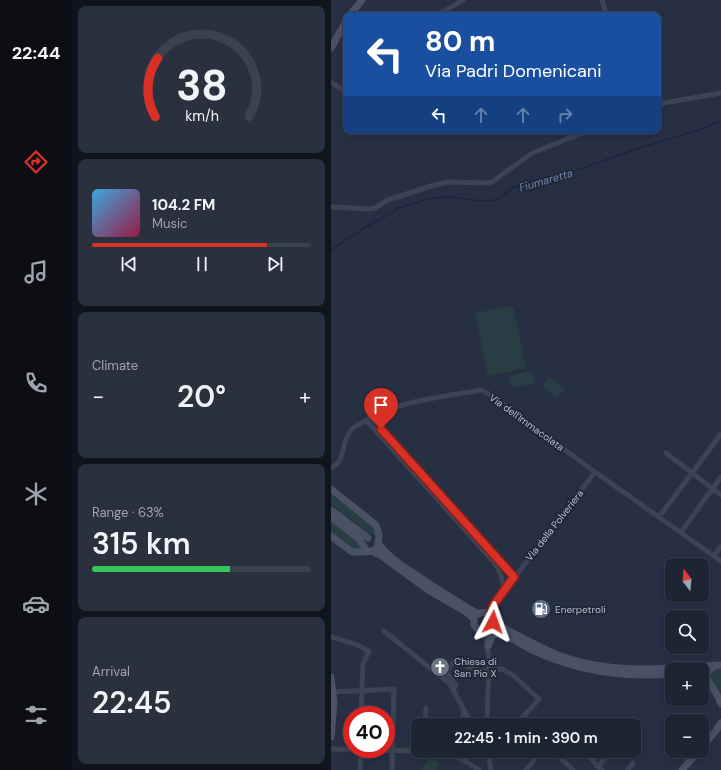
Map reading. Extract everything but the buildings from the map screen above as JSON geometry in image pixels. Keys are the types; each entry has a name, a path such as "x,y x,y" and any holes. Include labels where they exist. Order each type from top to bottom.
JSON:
{"street":[{"path":"352,12 362,0"},
{"path":"443,12 463,0"},
{"path":"602,0 605,12"},
{"path":"331,48 343,26"},
{"path":"331,82 343,90"},
{"path":"661,103 721,93"},
{"path":"331,207 369,209 375,208 388,200 434,185 449,182 492,182 532,153 580,134"},
{"name":"Via dell'Immacolata","path":"331,468 339,463 343,453 344,442 352,429 369,418 400,405 481,390 489,394 595,472 721,561"},
{"path":"369,418 509,572 512,579 502,578"},
{"path":"369,418 493,561 502,578 503,592"},
{"path":"659,517 721,434"},
{"path":"666,453 721,495"},
{"name":"Via della Polveriera","path":"479,615 492,607 595,472"},
{"path":"681,532 721,477"},
{"path":"331,489 371,520 376,525 379,535 377,548 364,552 352,552 331,536"},
{"path":"331,510 369,538 374,538 383,550 396,561 444,594 479,615 488,628 559,656 587,664 610,668 635,669 718,665"},
{"path":"331,517 359,539 369,550 380,555 428,590 466,612 479,615"},
{"path":"369,538 365,541 369,550"},
{"path":"714,556 721,546"},
{"path":"502,578 509,572"},
{"name":"Via della Polveriera","path":"487,718 488,628 492,607"},
{"path":"479,615 475,627 488,628 506,634 521,644 550,658 576,667 600,672 635,676 665,674"},
{"path":"384,631 450,684 468,718"},
{"path":"488,646 492,636 498,633 506,634"},
{"path":"331,637 355,644 369,651 364,661 361,706"},
{"path":"453,690 456,685 446,672 455,660 464,666 476,670 488,671 502,669 514,676 539,699 522,718"},
{"path":"709,671 718,665"},
{"path":"331,677 333,692 333,720 331,737"},
{"path":"709,685 719,696 721,704"},
{"path":"333,692 394,689 394,706"},
{"path":"425,718 426,708"},
{"path":"462,718 464,710"},
{"path":"709,739 721,723"},
{"path":"331,749 343,749"},
{"path":"395,751 411,751"},
{"path":"360,770 361,758"},
{"path":"392,770 393,758"},
{"path":"460,758 479,770"},
{"path":"488,758 491,770"},
{"path":"526,770 535,758"},
{"path":"560,758 573,770"},
{"path":"591,758 600,769 606,758"},
{"path":"686,769 694,758"},
{"path":"628,770 633,763"}],"green space":[{"path":"513,306 526,368 488,376 475,313"},
{"path":"532,371 535,383 511,387 509,376"},
{"path":"549,376 565,389 557,398 542,386"},
{"path":"331,492 372,523 377,535 367,532 331,504"},
{"path":"331,519 358,540 365,549 354,550 331,533"},
{"path":"721,667 721,694 710,679 712,669"},
{"path":"429,758 440,764 436,770 421,770"}],"waterway":[{"name":"Fiumaretta","path":"331,250 367,226 394,212 398,208 429,199 448,197 483,201 495,200 511,189 522,184 560,176 645,146 696,131 721,121"}],"place":[{"name":"Enerpetroli","path":"541,609"},
{"name":"Chiesa di San Pio X","path":"440,667"}],"route":[{"path":"381,429 514,577 492,607 491,616 493,618 493,622"}]}
